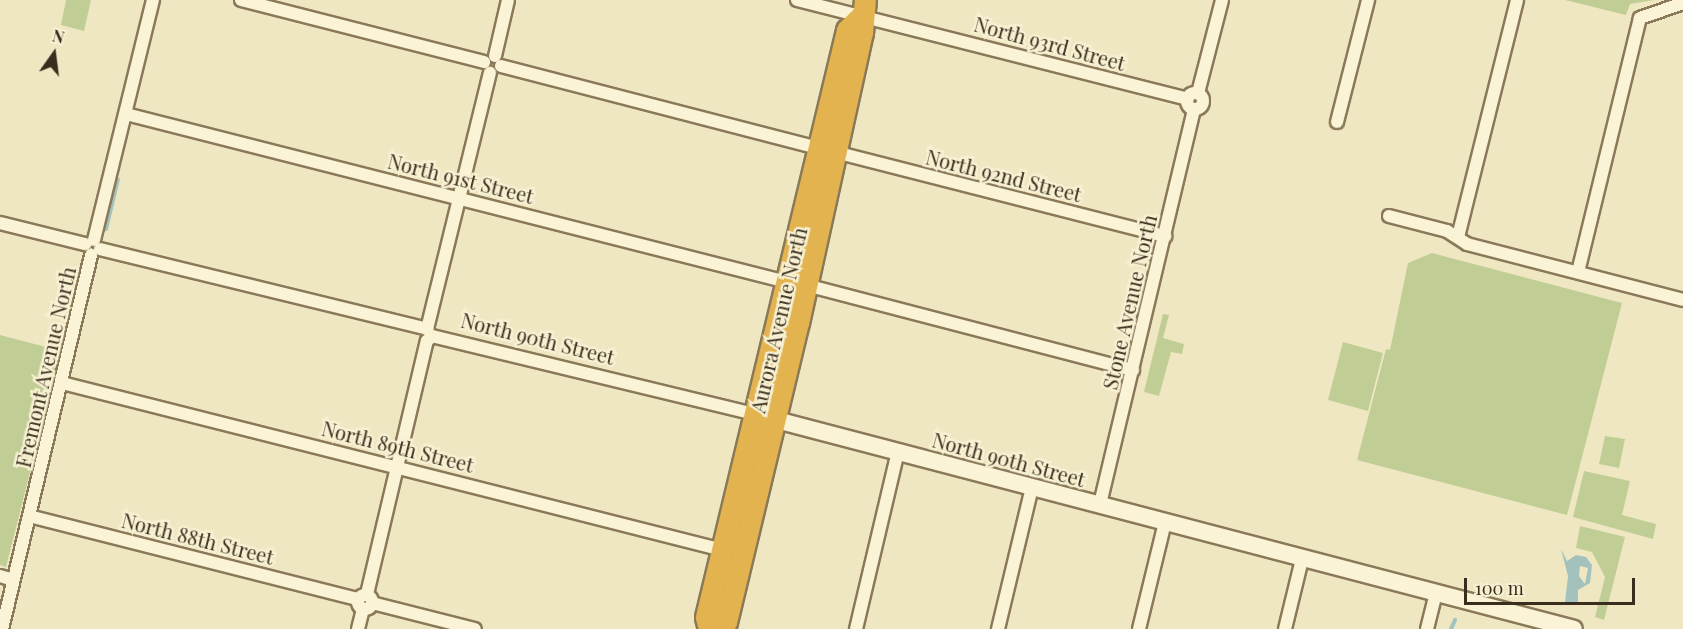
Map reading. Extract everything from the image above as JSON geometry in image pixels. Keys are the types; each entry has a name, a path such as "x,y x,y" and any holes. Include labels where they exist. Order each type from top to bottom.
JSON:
{"highway":[{"name":"Aurora Avenue North","path":"720,629 726,622 765,417 797,283 806,204 827,150 862,33 863,8"},
{"name":"Aurora Avenue North","path":"797,283 813,254 827,150"},
{"path":"806,204 812,218 807,247 813,254"},
{"name":"Aurora Avenue North","path":"709,629 706,617 723,550 765,417"}],"street":[{"name":"Fremont Avenue North","path":"2,629 153,0"},
{"name":"North 92nd Street","path":"241,0 1165,237"},
{"path":"358,629 399,466 508,0"},
{"name":"North 93rd Street","path":"797,0 863,8 1193,100"},
{"name":"Stone Avenue North","path":"1100,504 1165,237 1193,100 1221,0"},
{"path":"1337,122 1368,0"},
{"path":"1458,237 1516,0"},
{"path":"1578,272 1640,18 1683,3"},
{"name":"North 91st Street","path":"126,114 1133,370"},
{"path":"1389,216 1458,237 1467,244 1683,300"},
{"name":"North 90th Street","path":"0,223 898,451 1574,629"},
{"name":"North 89th Street","path":"62,383 399,466 723,550"},
{"path":"856,629 898,451"},
{"path":"998,629 1032,487"},
{"name":"North 88th Street","path":"28,516 475,629"},
{"path":"1139,629 1165,522"},
{"path":"1285,629 1302,559"},
{"path":"0,576 13,580"},
{"path":"1427,629 1436,593"}],"green space":[{"path":"66,0 91,0 84,31 61,25"},
{"path":"1565,0 1654,0 1630,4 1626,15"},
{"path":"1432,253 1622,303 1567,515 1357,460 1386,349 1390,350 1408,263"},
{"path":"1163,314 1169,315 1163,338 1184,344 1182,354 1171,352 1159,396 1144,392"},
{"path":"0,335 61,351 6,567 0,565"},
{"path":"1343,342 1383,353 1368,411 1328,400"},
{"path":"1605,436 1625,439 1619,468 1599,464"},
{"path":"1584,471 1630,481 1622,515 1656,524 1653,539 1573,517"},
{"path":"1580,526 1625,537 1604,620 1595,617 1605,577 1592,552 1576,548"}],"water":[{"path":"1561,549 1567,561 1576,555 1586,557 1592,565 1590,583 1578,590 1578,605 1565,602 1568,576","holes":["1580,566 1588,568 1585,584 1579,576"]}],"waterway":[{"path":"106,229 118,179"},
{"path":"1451,629 1455,620"}]}
